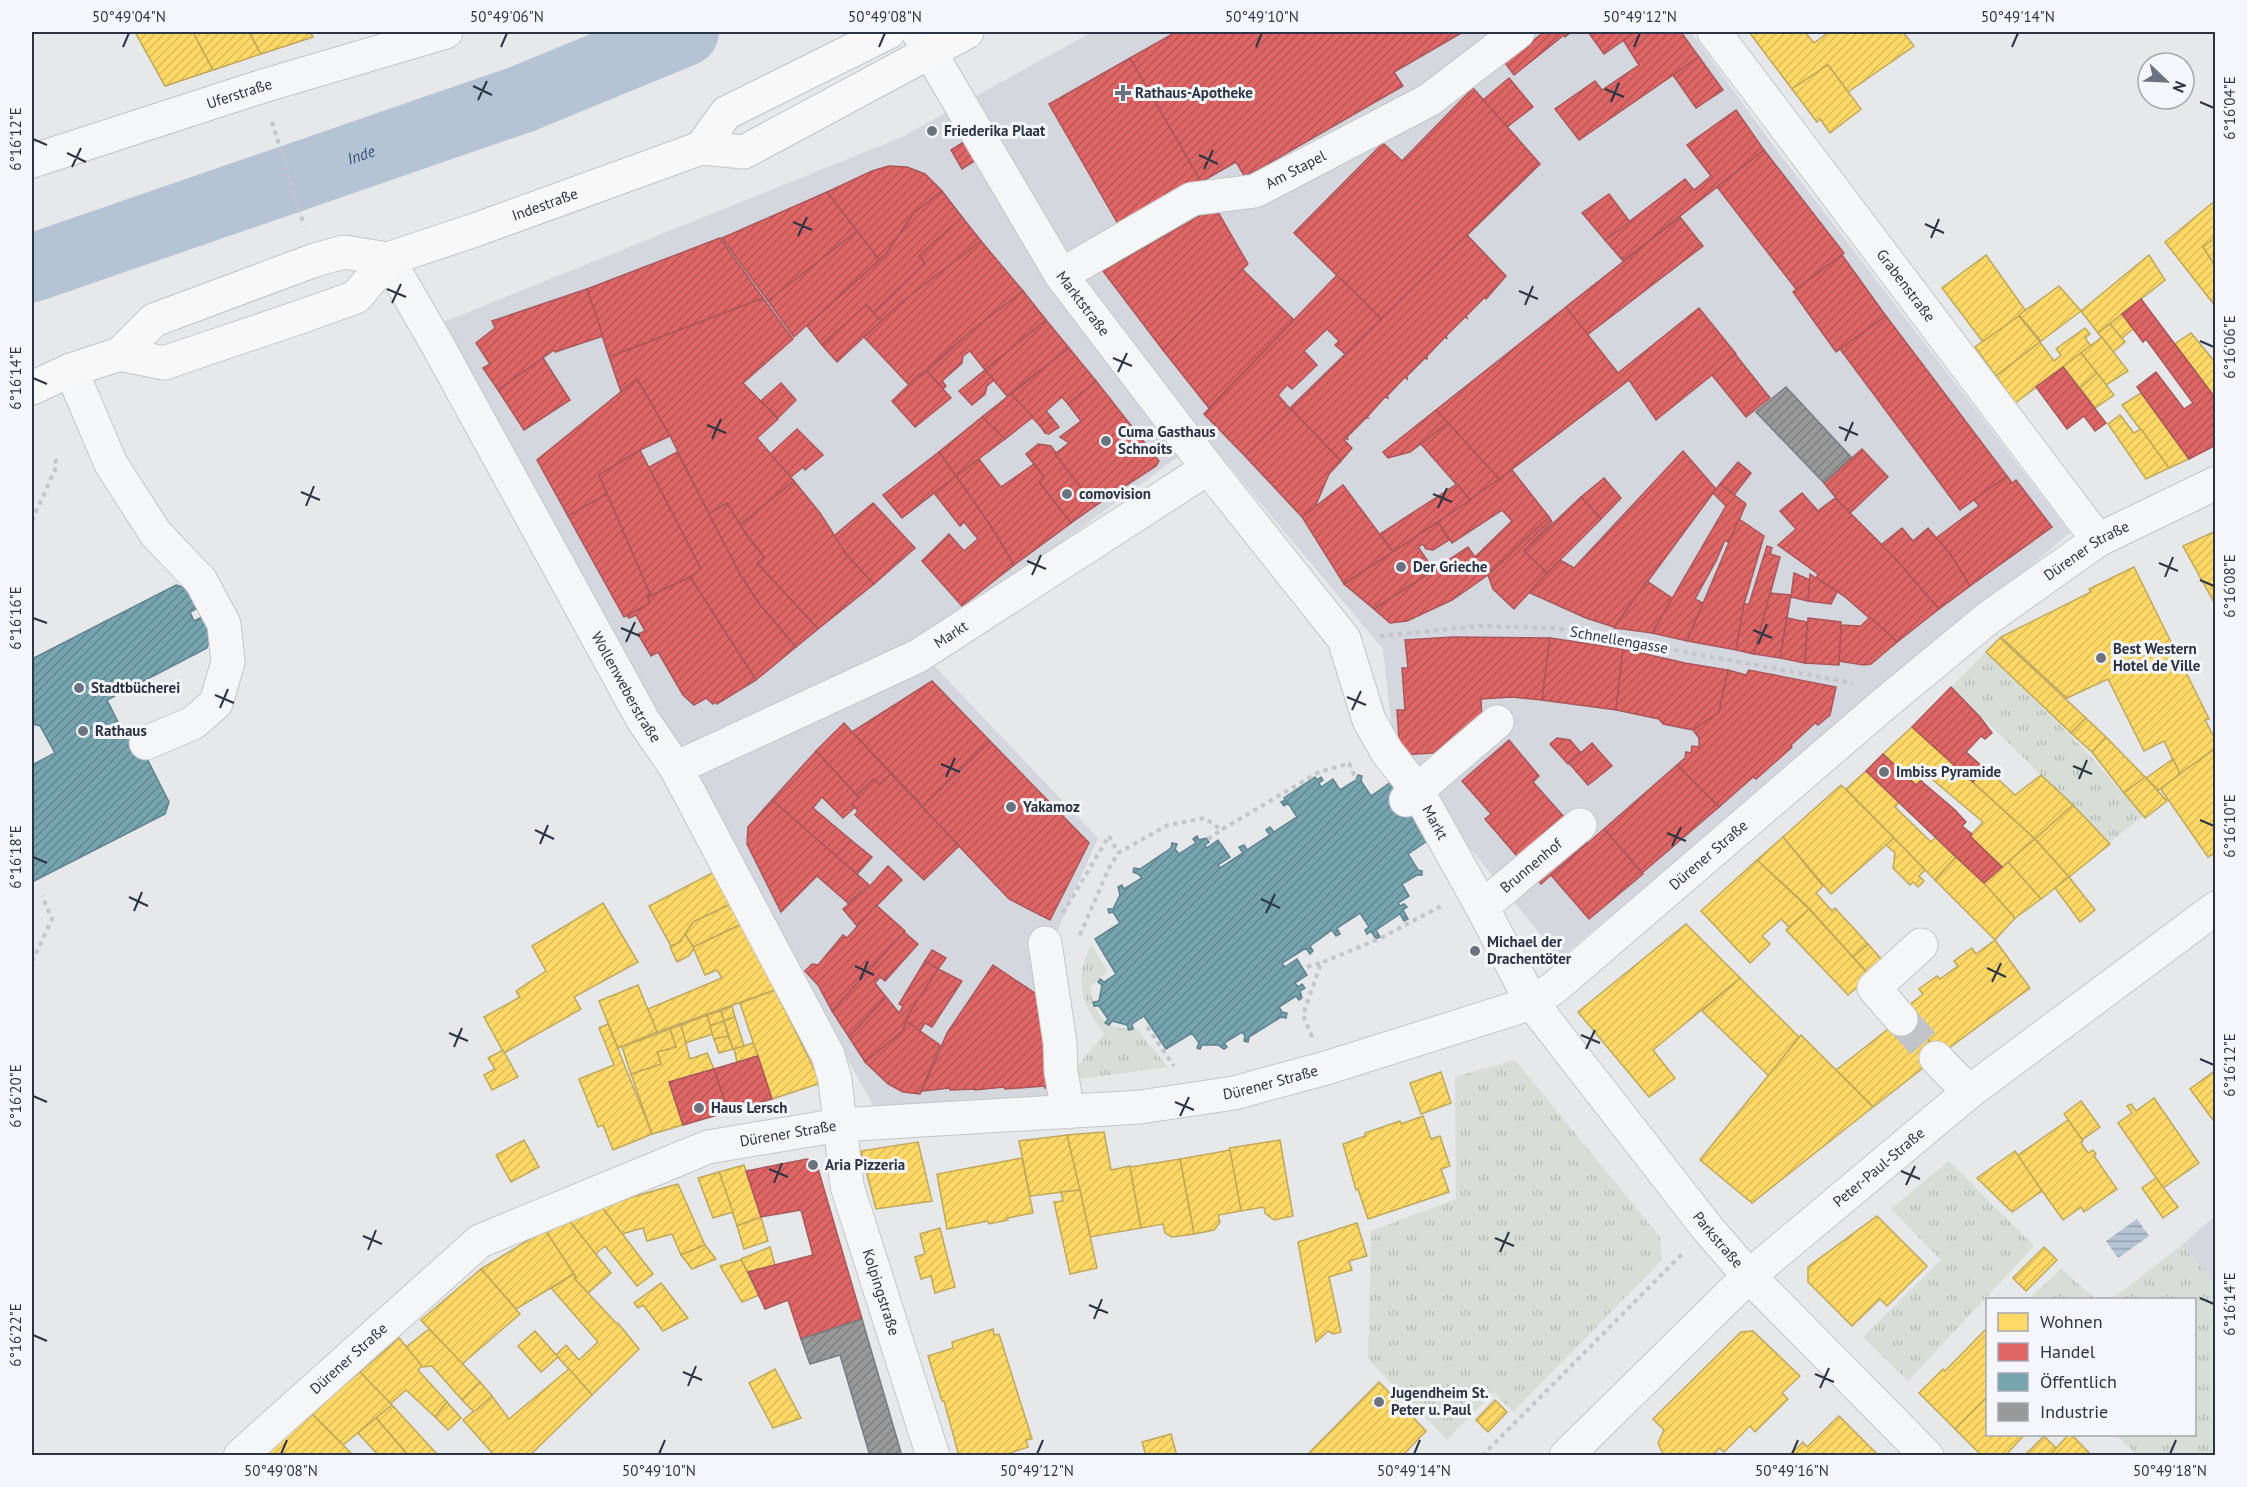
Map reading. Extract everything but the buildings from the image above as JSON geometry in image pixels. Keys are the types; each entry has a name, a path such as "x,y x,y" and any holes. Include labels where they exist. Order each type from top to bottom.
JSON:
{"main road":[{"path":"701,148 726,113 889,32"},
{"name":"Indestraße","path":"32,388 71,369 120,354 154,321 315,260 344,252 388,259 476,230 701,148 744,152 924,42 967,32"},
{"name":"Indestraße","path":"120,354 164,363 303,316 356,297 388,259"}],"street":[{"name":"Uferstraße","path":"32,161 262,86 446,32"},
{"name":"Am Stapel","path":"1061,275 1192,199 1255,191 1429,100 1518,32"},
{"name":"Grabenstraße","path":"1714,32 2098,540"},
{"name":"Marktstraße","path":"924,42 1061,275 1208,468 1344,639"},
{"name":"Wollenweberstraße","path":"388,259 643,720 676,768 828,1054 835,1080 839,1125"},
{"path":"71,369 111,464 156,534 201,581 224,624 228,662 216,703 193,723 146,743"},
{"name":"Markt","path":"676,768 918,656 1208,468"},
{"name":"Dürener Straße","path":"240,1455 480,1241 708,1147 839,1125 1140,1107 1234,1093 1326,1068 1532,1003 1555,987 1744,810 1884,704 1987,620 2098,540 2216,483"},
{"name":"Markt","path":"1344,639 1369,720 1411,795 1479,902 1532,1003"},
{"path":"1411,795 1497,722"},
{"name":"Brunnenhof","path":"1479,902 1580,825"},
{"name":"Peter-Paul-Straße","path":"1566,1455 1749,1276 1969,1092 2216,908"},
{"path":"1046,944 1068,1112"},
{"path":"1901,1019 1874,988 1921,945"},
{"name":"Parkstraße","path":"1532,1003 1708,1229 1749,1276 1927,1455"},
{"path":"1936,1058 1969,1092"},
{"name":"Kolpingstraße","path":"839,1125 848,1186 933,1455"}],"path":[{"path":"271,118 302,221"},
{"path":"32,520 57,465 55,459"},
{"name":"Schnellengasse","path":"1344,639 1479,626 1555,628 1859,684 1884,704"},
{"path":"1208,838 1319,772 1386,752"},
{"path":"1349,764 1356,780"},
{"path":"1108,870 1118,853 1168,825 1205,819 1221,830"},
{"path":"1046,944 1109,836 1118,853"},
{"path":"32,962 52,919 42,896"},
{"path":"1307,967 1381,938 1439,907 1464,898 1479,902"},
{"path":"1317,1046 1303,1015 1321,963"},
{"path":"1147,1027 1178,1073"},
{"path":"1482,1455 1708,1229"}],"shaded area":[{"path":"1092,32 1691,32 1776,149 2070,533 1560,958 1395,757 1383,649 1205,437 917,648 1098,838 1044,961 1056,1097 874,1107 441,323 900,138"},
{"path":"2215,1216 2215,1284 2182,1245"}],"green space":[{"path":"1986,652 2082,747 2143,816 2110,842 1951,687"},
{"path":"1091,945 1108,971 1090,987 1097,1011 1110,1025 1136,1028 1168,1067 1079,1079 1078,1066 1104,1034 1090,1013 1082,991 1082,969"},
{"path":"1515,1060 1660,1237 1662,1260 1513,1412 1493,1392 1447,1440 1368,1359 1371,1231 1456,1199 1455,1077"},
{"path":"1949,1161 2034,1246 1908,1381 1863,1337 1941,1260 1891,1209"},
{"path":"2182,1245 2215,1284 2215,1455 2137,1455 2117,1436 2196,1436 2196,1298 2113,1298"},
{"path":"2061,1269 2095,1298 2030,1298"}],"water":[{"path":"2137,1219 2149,1236 2118,1258 2106,1241"}],"waterway":[{"name":"Inde","path":"32,268 522,99 685,32"}],"tunnel":[{"path":"1901,1019 1936,1058"}],"place":[{"name":"Rathaus-Apotheke","path":"1123,93"},
{"name":"Friederika Plaat","path":"932,131"},
{"name":"Cuma Gasthaus Schnoits","path":"1106,441"},
{"name":"comovision","path":"1067,494"},
{"name":"Der Grieche","path":"1401,567"},
{"name":"Best Western Hotel de Ville","path":"2101,658"},
{"name":"Stadtbücherei","path":"79,688"},
{"name":"Rathaus","path":"83,731"},
{"name":"Imbiss Pyramide","path":"1884,772"},
{"name":"Yakamoz","path":"1011,807"},
{"name":"Michael der Drachentöter","path":"1475,951"},
{"name":"Haus Lersch","path":"699,1108"},
{"name":"Aria Pizzeria","path":"813,1165"},
{"name":"Jugendheim St. Peter u. Paul","path":"1379,1402"}]}
